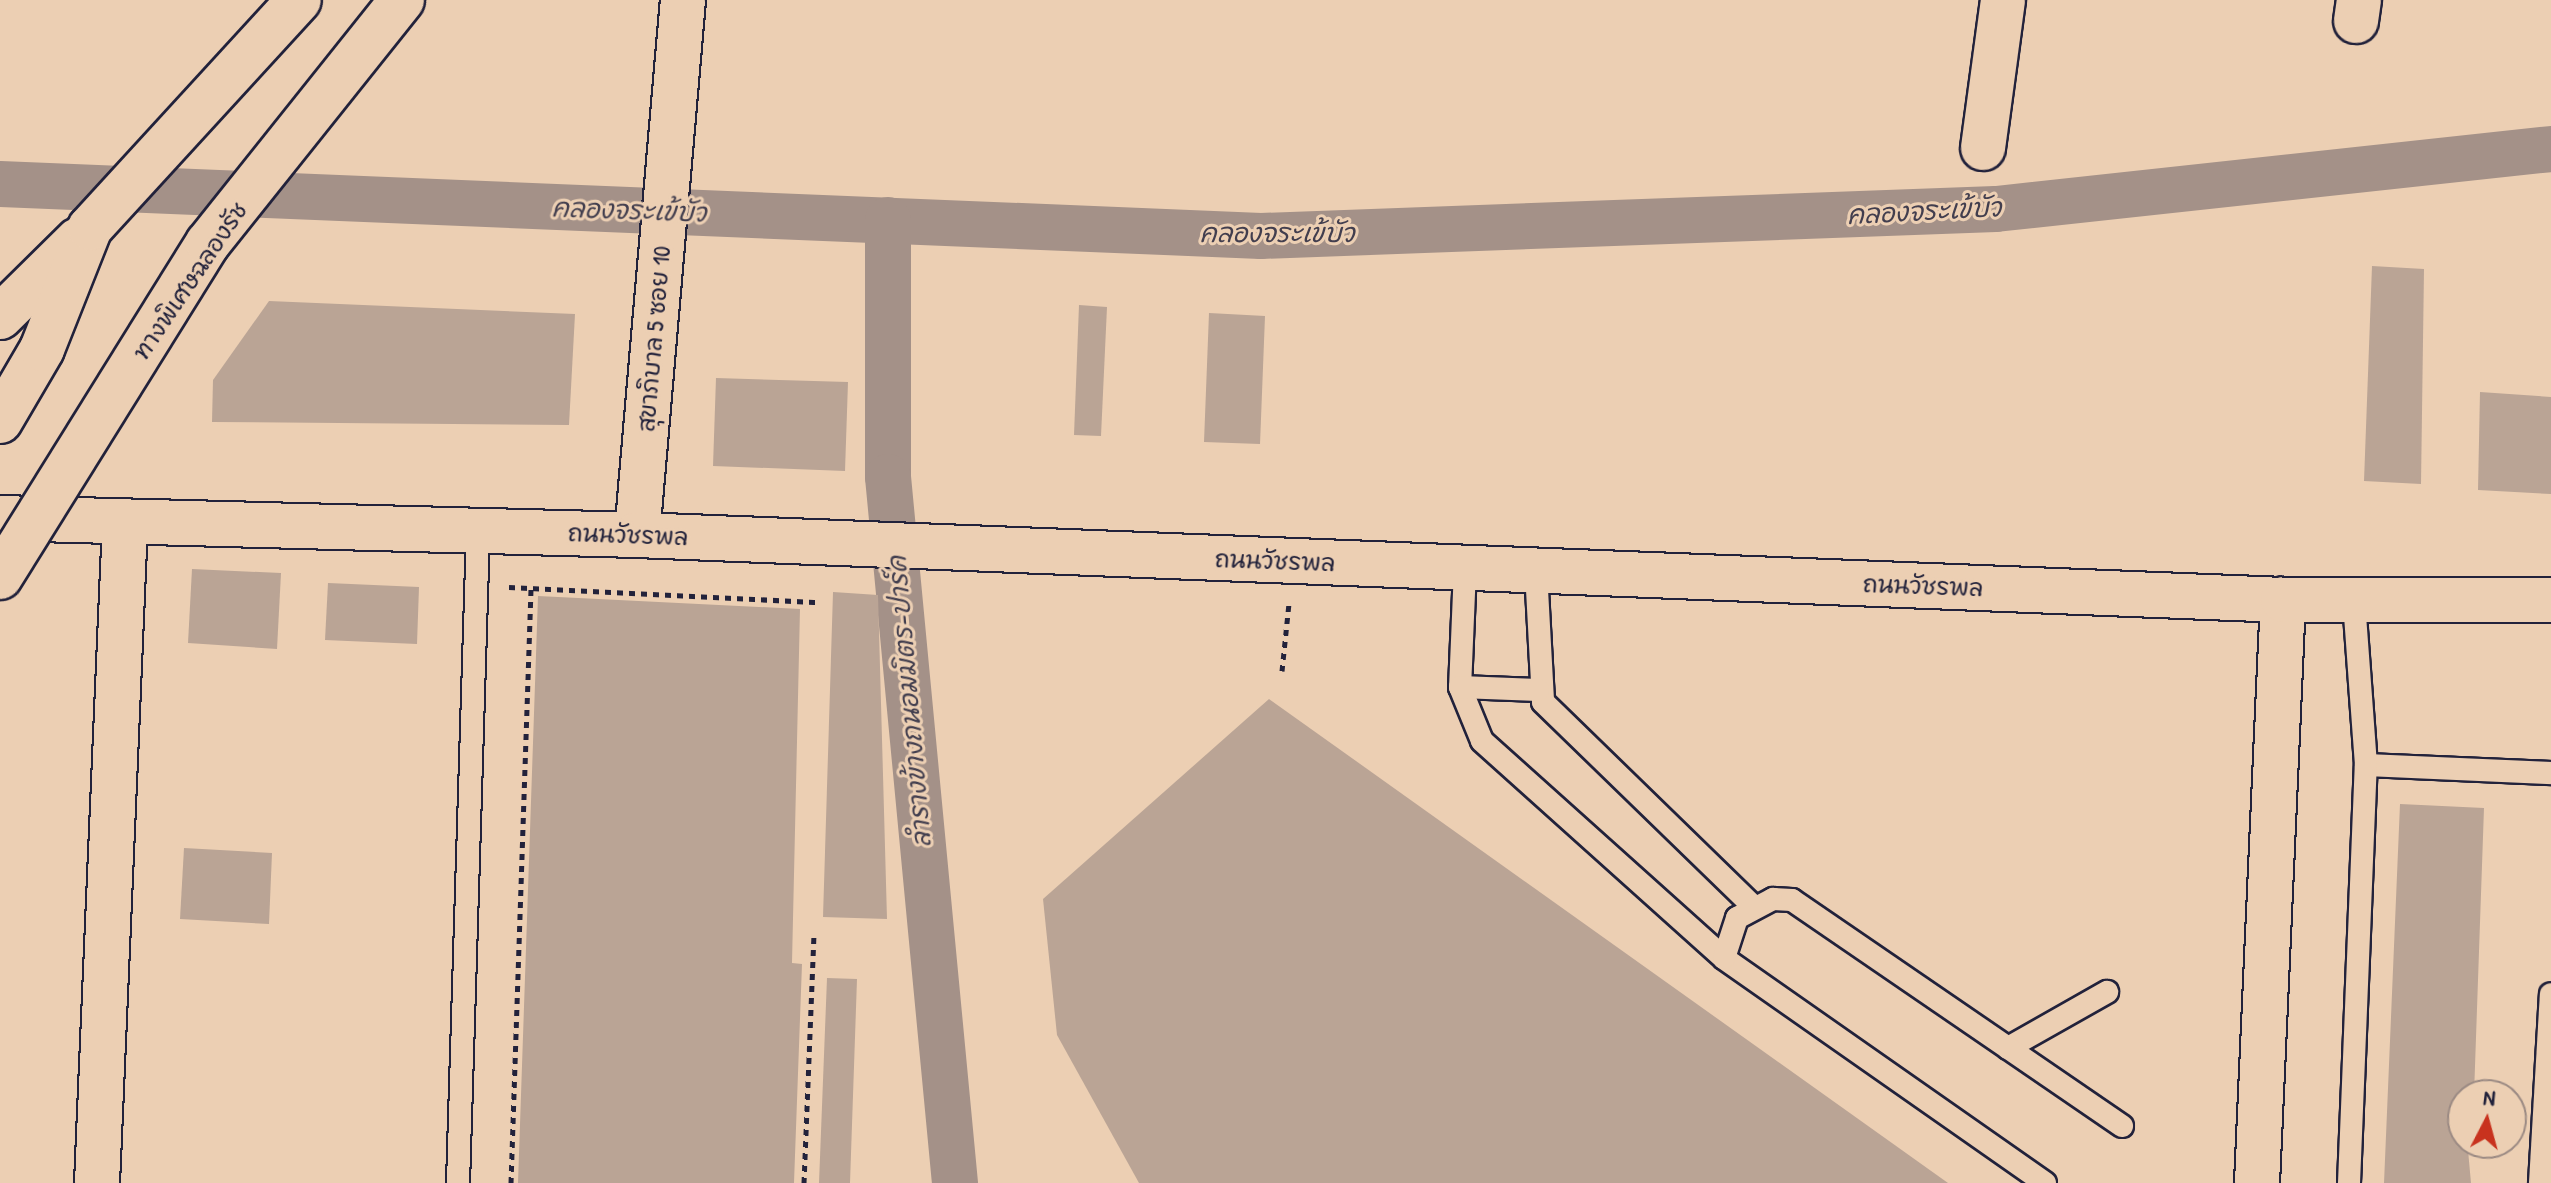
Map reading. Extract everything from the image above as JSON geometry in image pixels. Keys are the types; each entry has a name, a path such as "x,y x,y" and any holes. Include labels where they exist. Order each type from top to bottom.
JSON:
{"main road":[{"path":"0,317 90,228 299,0"},
{"name":"ทางพิเศษฉลองรัช","path":"0,577 208,243 402,0"},
{"name":"สุขาภิบาล 5 ซอย 10","path":"637,535 683,0"},
{"path":"1983,148 2003,0"},
{"path":"0,421 42,349 90,228"},
{"name":"ถนนวัชรพล","path":"0,518 637,535 2283,600 2551,600"},
{"path":"97,1183 125,523"},
{"path":"2257,1183 2283,600"}],"lane":[{"path":"458,1183 478,532"},
{"path":"1465,569 1460,687 1492,754 1724,958 2045,1183"},
{"path":"1536,571 1538,690 1559,722 1754,907"},
{"path":"2349,1183 2366,765 2354,601"},
{"path":"1460,687 1538,690"},
{"path":"2366,765 2551,773"},
{"path":"1724,958 1727,934 1754,907 1792,900 2122,1126"},
{"path":"2008,1048 2107,992"},
{"path":"2540,1183 2551,994"}],"path":[{"path":"1282,671 1293,562"},
{"path":"511,1183 529,588 580,594 819,602"},
{"path":"679,595 679,603"},
{"path":"728,597 728,605"},
{"path":"769,607 770,599"},
{"path":"804,1183 814,936"}],"building":[{"path":"2372,266 2424,269 2421,484 2364,481"},
{"path":"269,301 575,314 569,425 212,422 213,380"},
{"path":"1079,305 1107,307 1101,436 1074,435"},
{"path":"1209,313 1265,316 1260,444 1204,442"},
{"path":"716,378 848,382 845,471 713,466"},
{"path":"2480,392 2551,397 2551,494 2478,490"},
{"path":"192,569 281,573 277,649 188,643"},
{"path":"328,583 419,587 417,644 325,640"},
{"path":"833,592 878,595 887,919 823,917"},
{"path":"538,596 800,609 792,963 802,964 794,1183 518,1183"},
{"path":"1269,699 1948,1183 1139,1183 1057,1035 1043,899"},
{"path":"2400,804 2484,808 2475,1079 2447,1079 2447,1159 2469,1159 2471,1183 2384,1183"},
{"path":"184,848 272,853 269,924 180,919"},
{"path":"827,978 857,979 850,1183 819,1183"}],"waterway":[{"name":"คลองจระเข้บัว","path":"0,184 1261,236 1996,209 2551,149"},
{"name":"ลำรางข้างถนอมมิตร-ปาร์ค","path":"888,220 888,477 955,1183"}]}
